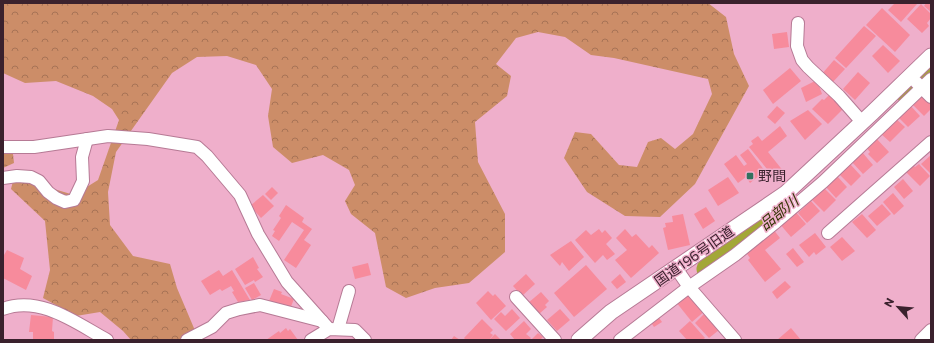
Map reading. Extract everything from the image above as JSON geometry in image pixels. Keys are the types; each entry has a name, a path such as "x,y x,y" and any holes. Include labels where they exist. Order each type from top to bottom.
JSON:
{"street":[{"path":"798,23 797,46 802,60 839,96 862,122"},
{"name":"国道196号旧道","path":"579,340 612,312 786,192 931,56"},
{"path":"910,77 931,97"},
{"path":"620,340 690,287 729,260 776,222 823,182 931,79"},
{"path":"3,147 34,147 108,136 148,139 196,147 207,156 240,196 258,234 288,282 330,326"},
{"path":"3,178 17,176 31,177 39,181 48,192 56,198 65,202 74,200 83,182 82,157 87,139"},
{"path":"828,233 931,142"},
{"path":"676,268 690,287 735,340"},
{"path":"311,340 330,326 349,291"},
{"path":"516,298 555,340"},
{"path":"3,309 13,305 32,305 42,307 60,314 107,340"},
{"path":"187,340 212,327 226,313 239,309 260,306 330,326 355,330 365,340"},
{"path":"921,340 931,330"}],"green space":[{"path":"3,3 708,3 726,17 734,54 749,86 695,184 660,217 625,216 587,192 564,158 575,132 591,134 619,165 637,167 648,142 661,138 675,149 693,134 712,94 708,79 614,58 591,55 565,37 538,32 516,38 496,64 511,76 507,96 475,122 478,162 505,214 505,252 469,283 435,288 406,298 386,287 375,233 351,214 345,201 355,185 349,170 323,155 292,163 273,147 268,116 272,89 256,65 227,56 197,57 172,73 116,152 108,192 110,225 133,256 170,264 177,288 199,340 131,340 123,331 100,312 76,316 43,298 50,270 45,221 11,189 14,177 74,195 98,180 119,120 112,109 93,96 56,81 25,83 3,73"},
{"path":"3,154 13,154 14,163 3,168"}],"building":[{"path":"895,3 917,4 901,22 888,10"},
{"path":"926,3 931,3 931,12 924,6"},
{"path":"921,4 931,14 931,18 927,23 929,26 922,33 907,19"},
{"path":"882,8 910,35 895,52 866,25"},
{"path":"864,26 876,36 846,68 835,58"},
{"path":"787,32 789,47 774,49 772,34"},
{"path":"883,45 900,61 888,73 872,56"},
{"path":"834,60 845,69 831,84 821,75"},
{"path":"790,68 801,81 773,104 763,90"},
{"path":"858,72 870,83 855,100 843,89"},
{"path":"817,80 822,94 806,102 801,88"},
{"path":"924,93 931,100 931,109 924,116 912,104"},
{"path":"830,94 844,108 828,124 812,109 822,99 824,100"},
{"path":"909,104 920,116 908,127 897,116"},
{"path":"777,106 785,113 775,124 767,117"},
{"path":"808,110 822,124 805,140 790,121"},
{"path":"895,118 905,127 890,142 880,133"},
{"path":"780,126 787,136 768,152 784,172 776,180 749,147 753,144 751,141 758,136 762,141"},
{"path":"875,137 889,152 877,163 868,154 870,152 865,146"},
{"path":"748,149 765,171 750,183 746,177 738,183 724,164 736,155 744,166 747,164 740,155"},
{"path":"862,152 873,165 863,174 852,162"},
{"path":"931,155 931,174 921,164"},
{"path":"850,164 861,176 851,186 839,174"},
{"path":"919,164 930,176 920,186 906,172 913,165 915,167"},
{"path":"837,176 847,187 836,198 826,187"},
{"path":"728,177 739,193 718,206 708,190"},
{"path":"903,179 913,191 904,199 894,187"},
{"path":"272,187 278,193 271,200 265,194"},
{"path":"823,187 836,200 824,212 811,199"},
{"path":"893,193 904,206 894,215 883,202"},
{"path":"263,195 274,206 261,218 250,206"},
{"path":"811,201 820,211 807,223 798,213"},
{"path":"882,204 891,214 877,226 868,216"},
{"path":"286,205 304,218 302,222 312,229 304,240 311,245 296,268 284,260 304,230 292,222 279,241 272,236 275,231 273,230 281,218 279,216"},
{"path":"706,207 715,221 703,229 694,214"},
{"path":"794,210 806,224 791,237 779,223"},
{"path":"683,214 690,245 668,250 663,228 666,227 665,223 673,222 672,216"},
{"path":"862,214 876,230 867,238 852,222"},
{"path":"599,229 602,233 605,230 612,238 606,244 615,254 607,260 603,255 595,263 575,240 586,230 591,235"},
{"path":"625,229 632,237 636,234 649,248 652,245 659,253 631,278 615,260 627,250 616,238"},
{"path":"773,229 780,238 765,250 781,269 765,282 748,260 750,258 745,251"},
{"path":"815,233 826,247 816,255 814,252 809,257 799,245"},
{"path":"842,237 855,251 842,261 830,247"},
{"path":"571,241 584,257 569,271 562,262 560,266 550,255"},
{"path":"793,248 804,262 797,267 786,254"},
{"path":"7,250 24,258 20,269 32,276 26,290 3,278 3,254 4,255"},
{"path":"253,257 259,268 257,269 263,277 255,282 254,280 245,285 235,269"},
{"path":"368,263 371,275 355,279 352,267"},
{"path":"586,265 607,289 574,317 554,293"},
{"path":"219,270 223,276 232,270 250,300 238,302 232,292 234,291 231,286 222,291 220,289 210,295 201,281"},
{"path":"526,274 535,284 522,296 513,286"},
{"path":"620,274 626,282 617,289 611,282"},
{"path":"785,281 791,287 777,299 772,292"},
{"path":"254,283 261,295 252,300 245,288"},
{"path":"274,289 282,292 281,294 294,299 290,309 269,301"},
{"path":"488,291 493,296 495,294 506,306 491,320 476,303"},
{"path":"690,291 706,310 692,322 676,302"},
{"path":"541,292 549,301 545,305 547,307 539,314 528,303"},
{"path":"512,309 520,318 506,331 494,319 501,312 505,316"},
{"path":"560,309 570,320 557,331 547,320"},
{"path":"704,314 719,330 709,338 695,323"},
{"path":"31,315 53,317 52,331 54,332 54,340 33,340 33,332 29,332"},
{"path":"657,315 662,322 654,327 650,321"},
{"path":"482,319 493,330 490,333 493,335 489,340 466,340 464,338"},
{"path":"524,321 531,329 526,334 531,338 529,340 515,340 510,334"},
{"path":"690,321 705,338 702,340 687,340 679,331"},
{"path":"286,328 288,331 290,329 298,340 266,340 279,331 280,333"},
{"path":"791,328 801,340 777,340"},
{"path":"538,333 543,337 540,340 531,340"},
{"path":"495,334 501,340 489,340"},
{"path":"454,336 460,340 451,340"}],"waterway":[{"name":"品部川","path":"908,96 931,71"},
{"name":"品部川","path":"707,269 758,230"}],"place":[{"name":"野間","path":"750,176"}]}
